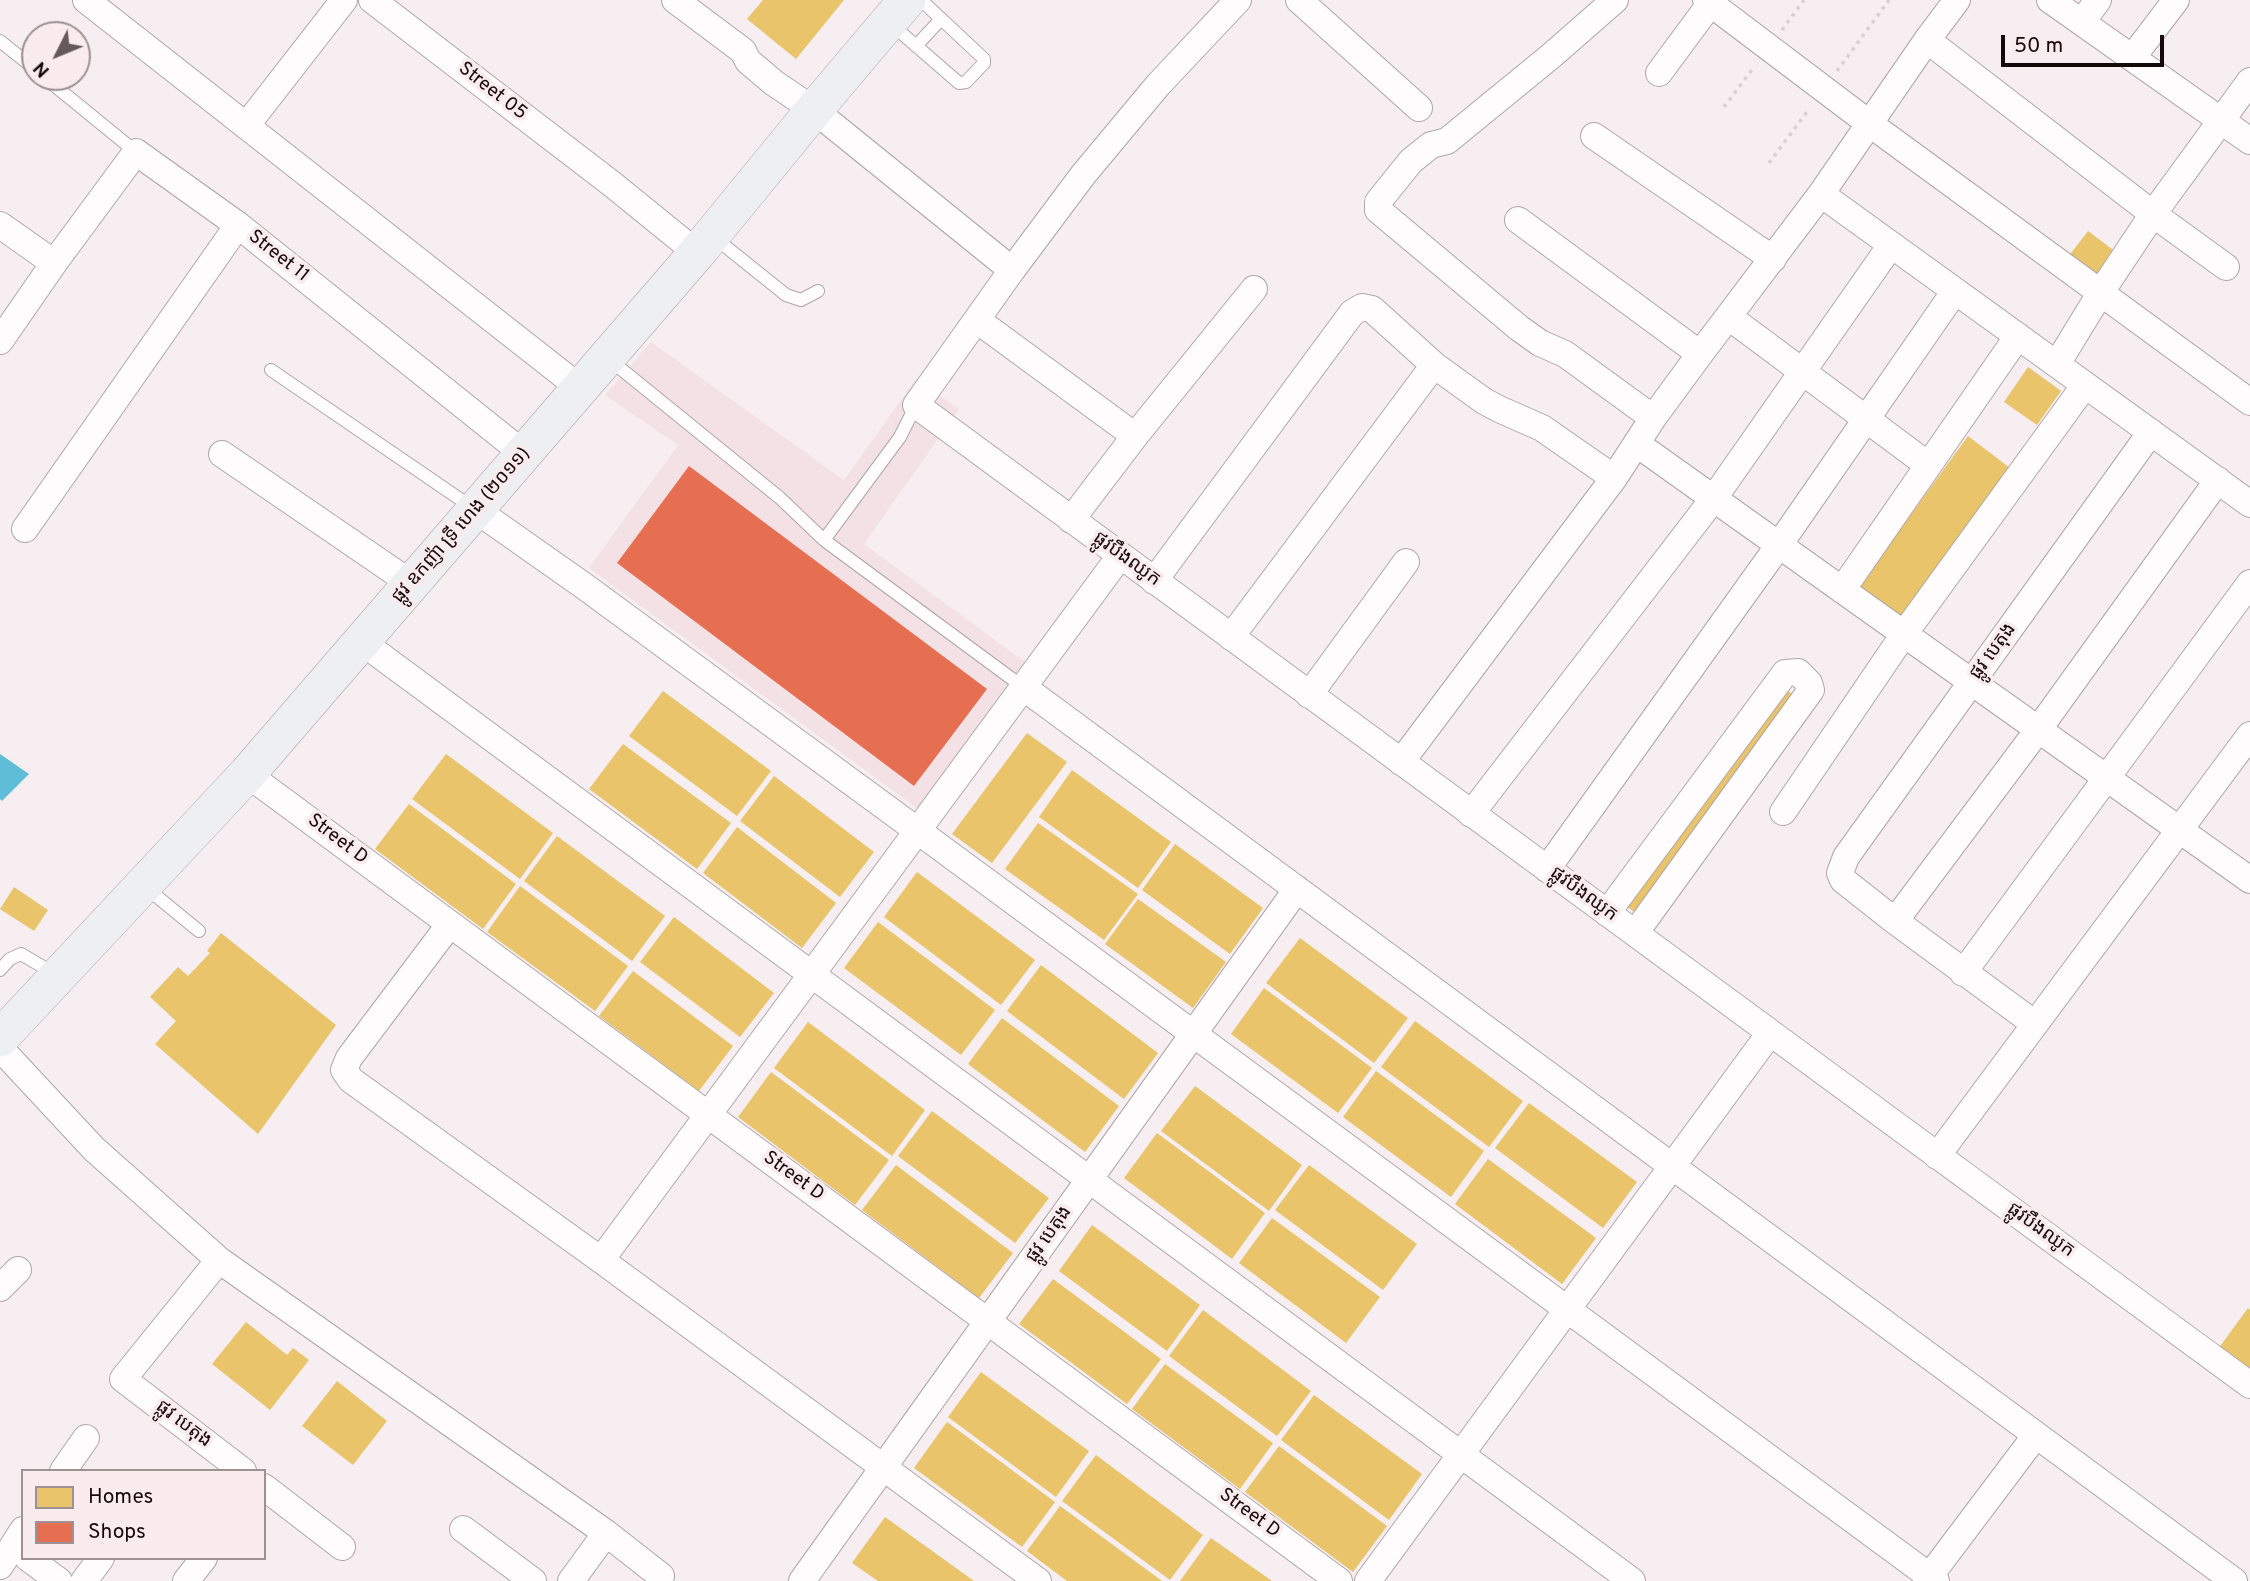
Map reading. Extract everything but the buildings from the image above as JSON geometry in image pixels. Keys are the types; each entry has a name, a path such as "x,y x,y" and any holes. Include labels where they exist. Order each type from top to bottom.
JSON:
{"main road":[{"name":"ផ្លូវ ឧកញ៉ា ទ្រី ហេង (២០១១)","path":"0,1038 247,774 704,244 898,11"}],"street":[{"path":"86,0 580,388"},
{"path":"246,126 344,0"},
{"name":"Street 05","path":"372,0 612,184 704,244"},
{"path":"676,0 743,51 754,51 782,73 814,110 1012,270"},
{"path":"916,405 1083,174 1158,85 1238,0"},
{"path":"1299,0 1419,108"},
{"path":"1615,0 1447,141 1431,145 1411,161 1378,202 1378,210 1519,328 1539,343 1565,354 1653,418"},
{"path":"1401,762 1614,478 1653,418 1821,194 1957,0"},
{"path":"2050,0 2250,141"},
{"path":"2082,23 2098,0"},
{"path":"2132,58 2176,0"},
{"path":"1659,73 1710,1 1870,124 2250,402"},
{"path":"1927,40 2226,267"},
{"path":"2056,364 2153,214 2250,81"},
{"path":"1594,136 1773,259"},
{"path":"0,341 136,152"},
{"name":"Street 11","path":"136,152 238,225 524,454"},
{"path":"1821,194 2250,504"},
{"path":"1518,220 1700,354"},
{"path":"0,225 54,263"},
{"path":"25,529 238,225"},
{"path":"1471,814 1714,498 1891,245"},
{"path":"1072,520 1135,436 1254,289"},
{"path":"1547,869 1779,545 1955,291"},
{"path":"1154,580 1352,313 1362,307 1372,309 1434,365 1484,401 1542,428 1614,478"},
{"path":"1729,317 1928,466"},
{"path":"977,320 1135,436"},
{"path":"1842,590 2018,336"},
{"path":"1231,637 1434,365"},
{"path":"1783,812 1905,634 2085,385"},
{"name":"ផ្លូវបឹងឈូក","path":"916,405 2250,1385"},
{"name":"ផ្លូវ បេតុង","path":"1895,921 1843,880 1840,873 1846,857 2151,432"},
{"path":"1637,444 2250,880"},
{"path":"222,454 412,584"},
{"path":"2035,1024 1895,921 2038,730 2218,480"},
{"path":"476,510 918,831 1931,1579 2036,1435"},
{"path":"601,1260 1120,556"},
{"path":"1309,695 1406,562"},
{"path":"1963,973 2250,583"},
{"path":"362,642 1632,1581"},
{"path":"1608,914 1785,673 1798,672 1809,682 1811,690 1636,932"},
{"path":"1023,687 2234,1581"},
{"path":"1937,1156 2250,735"},
{"name":"Street D","path":"247,774 1339,1581"},
{"name":"ផ្លូវ បេតុង","path":"802,1581 1297,889"},
{"path":"450,924 349,1058 344,1070 351,1080 1038,1581"},
{"path":"1368,1581 1770,1033"},
{"path":"0,1048 94,1149 219,1260 606,1533 662,1576"},
{"name":"ផ្លូវ បេតុង","path":"219,1260 123,1379 240,1469"},
{"path":"64,1469 86,1438"},
{"path":"266,1489 342,1547"},
{"path":"463,1529 533,1581"},
{"path":"571,1581 606,1533"},
{"path":"30,1560 60,1581"},
{"path":"84,1581 100,1560"},
{"path":"186,1581 202,1560"}],"lane":[{"path":"898,11 916,46 960,83 966,82 984,63 984,59 921,0"},
{"path":"916,46 941,19"},
{"path":"0,41 21,58"},
{"path":"61,91 136,152"},
{"path":"704,244 786,295 801,300 818,291"},
{"path":"607,357 780,498 824,540 1023,687"},
{"path":"271,370 476,510"},
{"path":"824,540 900,437 916,405"},
{"path":"144,885 199,931"},
{"path":"0,970 10,959 21,954 59,976"}],"shaded area":[{"path":"651,342 844,480 916,379 959,409 864,544 1044,676 936,822 589,568 678,445 605,395"}],"water":[{"path":"0,754 29,774 2,801 0,799"}]}
